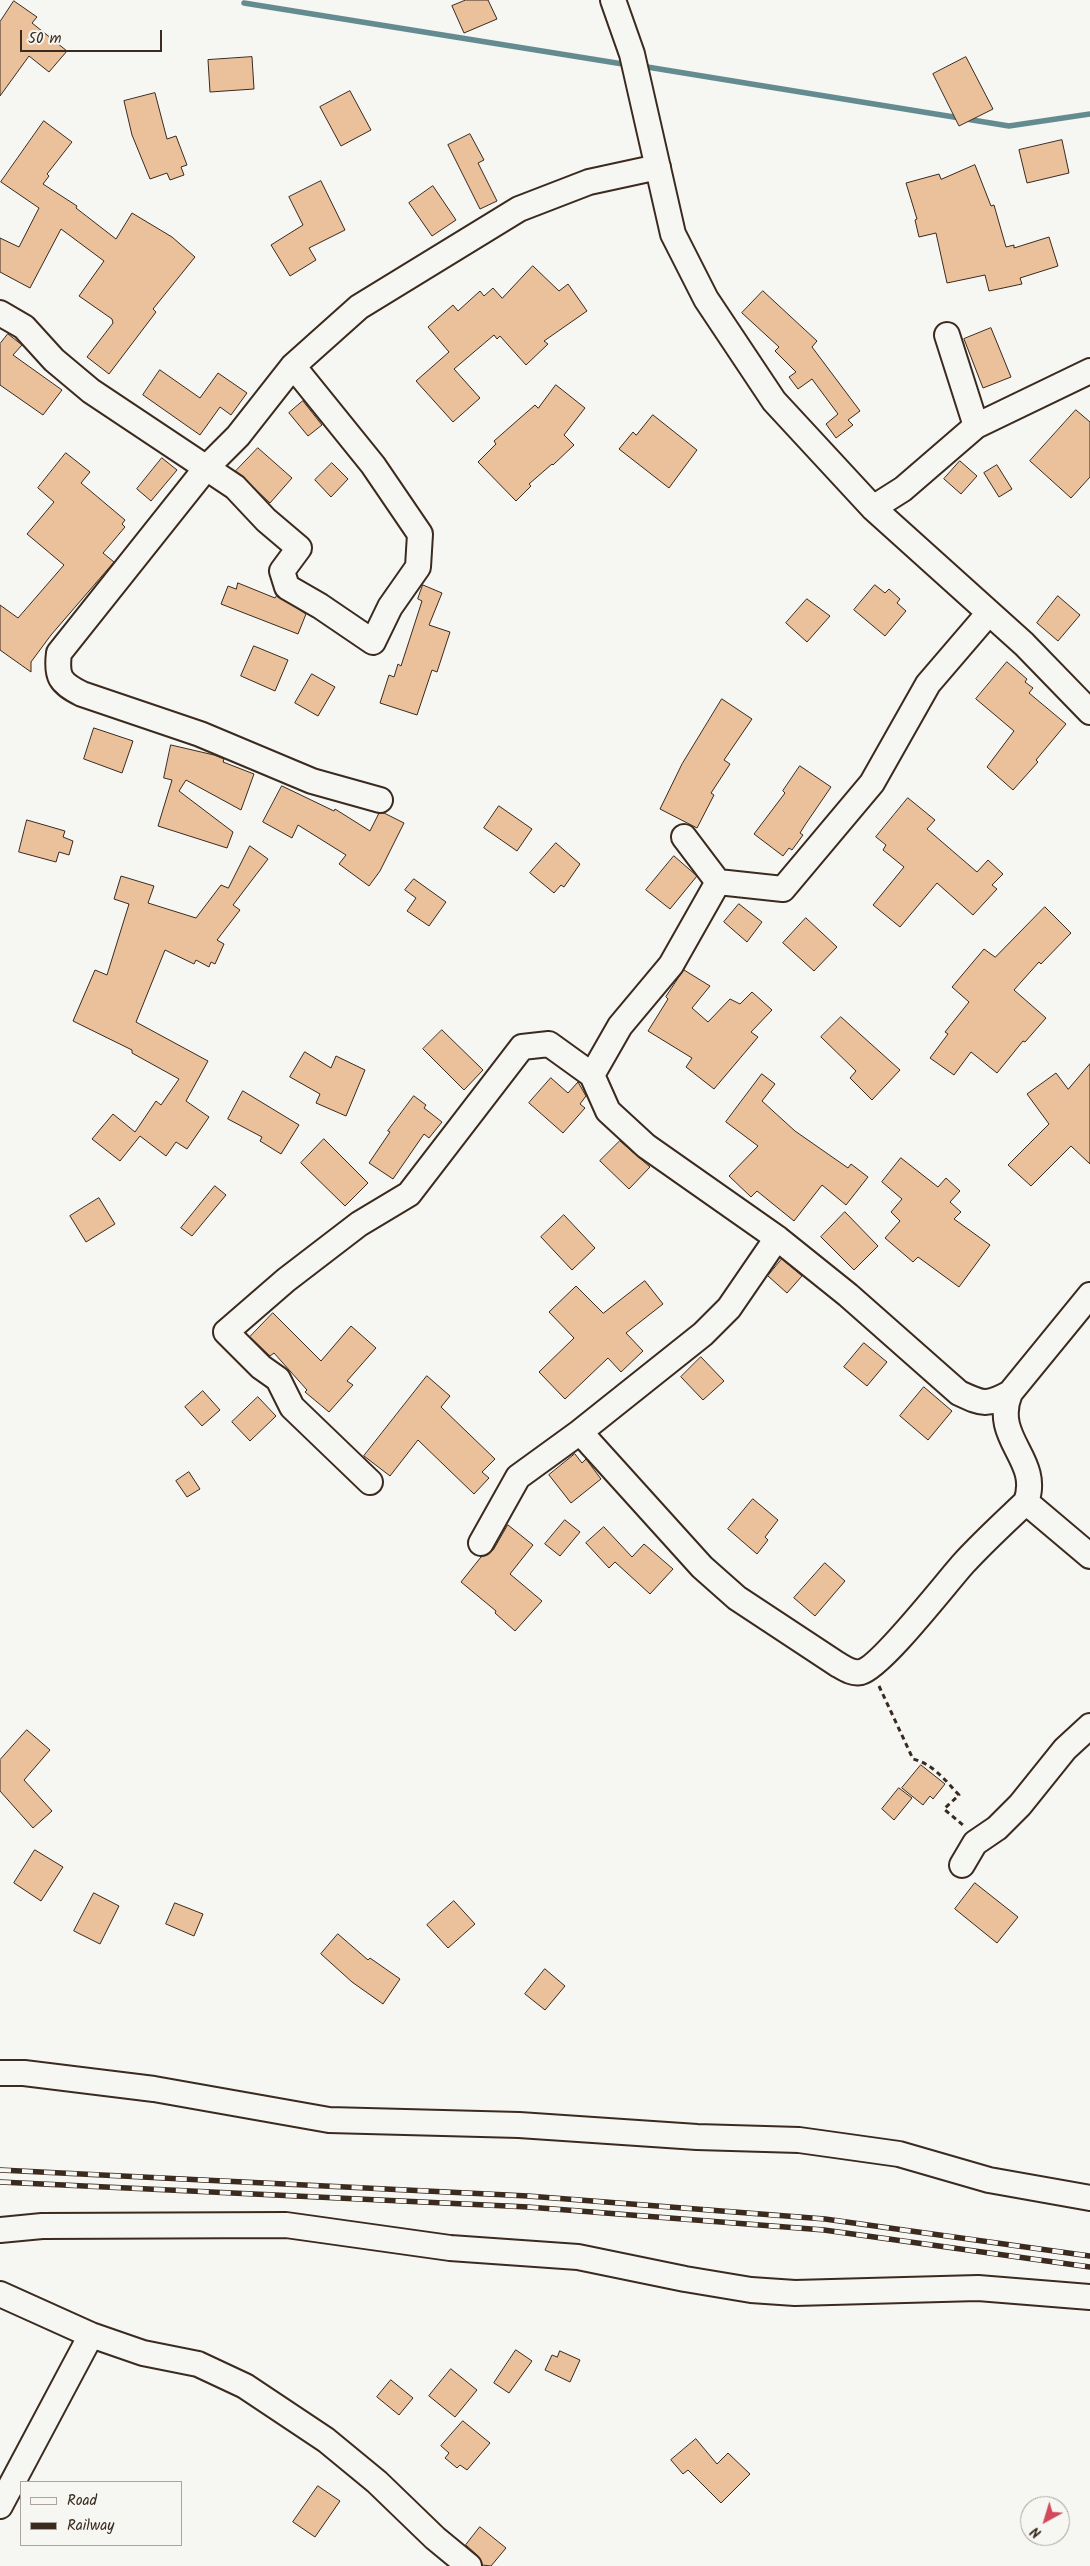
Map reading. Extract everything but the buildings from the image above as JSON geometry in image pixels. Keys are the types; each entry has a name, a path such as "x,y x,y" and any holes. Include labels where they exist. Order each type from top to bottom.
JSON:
{"street":[{"path":"613,0 632,54 673,234 706,299 774,401 873,508 988,614 1024,644 1090,712"},
{"path":"380,800 312,781 200,734 82,694 66,686 57,671 59,653 207,467 238,436 293,366 359,307 519,209 589,182 658,167"},
{"path":"0,313 24,327 54,360 90,391 235,486 266,520 299,548 282,571 287,587 320,606 373,642 390,607 418,567 420,534 373,465 293,366"},
{"path":"947,335 976,426"},
{"path":"873,508 903,489 976,426 1090,370"},
{"path":"684,837 718,882 783,889 872,783 928,684 988,614"},
{"path":"592,1075 620,1026 671,965 718,882"},
{"path":"370,1482 292,1407 278,1379 261,1367 226,1332 286,1280 359,1224 409,1194 522,1047 549,1044 592,1075 608,1111 646,1146 777,1238 848,1295 959,1393 980,1403 992,1403 1010,1394"},
{"path":"482,1543 518,1477 580,1432 704,1334 729,1308 777,1238"},
{"path":"580,1432 702,1567 737,1598 850,1672 861,1672 872,1666 965,1562 1026,1502 1031,1489 1026,1463 1014,1447 1006,1428 1004,1415 1010,1394 1090,1295"},
{"path":"1026,1502 1090,1556"},
{"path":"962,1865 975,1843 997,1828 1020,1805 1065,1749 1090,1726"},
{"path":"0,2073 24,2073 154,2089 329,2120 519,2126 697,2137 799,2140 899,2154 989,2180 1090,2198"},
{"path":"0,2230 42,2226 286,2225 450,2248 578,2257 685,2279 751,2290 795,2293 978,2288 1090,2297"},
{"path":"0,2294 91,2335 144,2353 198,2364 245,2386 326,2440 376,2482 434,2538 469,2566"},
{"path":"0,2506 91,2335"}],"path":[{"path":"872,1666 913,1759 923,1762 937,1771 959,1794 944,1809 965,1827 975,1843"}],"waterway":[{"path":"244,3 629,65"},
{"path":"641,66 1009,126 1090,114"}],"railway":[{"path":"0,2170 528,2196 825,2219 1090,2256"},
{"path":"0,2182 528,2207 824,2230 1090,2267"}]}
